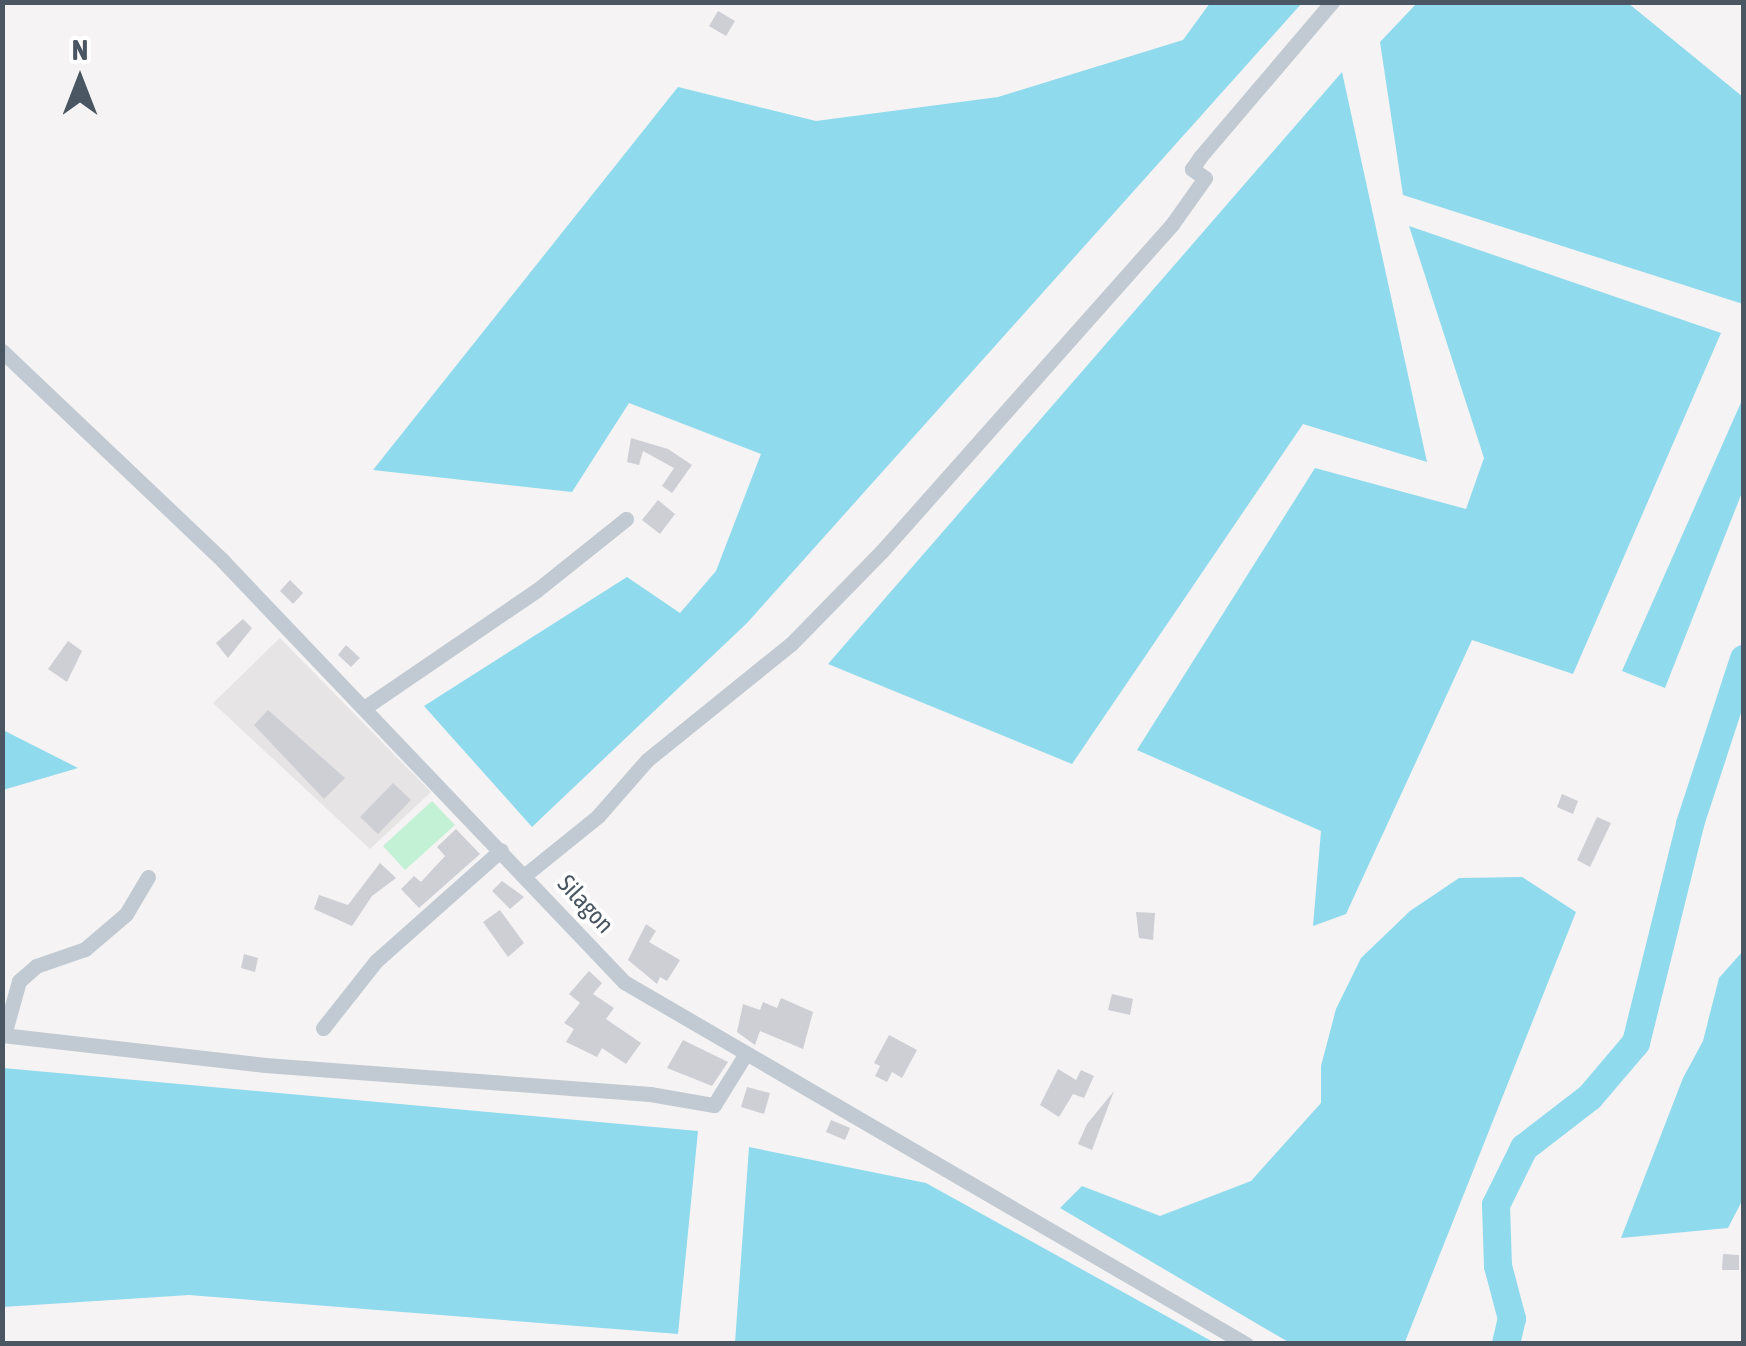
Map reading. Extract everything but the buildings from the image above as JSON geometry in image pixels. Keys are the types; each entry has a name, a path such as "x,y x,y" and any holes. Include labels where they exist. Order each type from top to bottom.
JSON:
{"street":[{"path":"525,875 598,816 647,760 791,644 882,550 1173,223 1205,178 1192,169 1200,157 1332,2"},
{"name":"Silagon","path":"2,351 223,560 624,982 1246,1344"},
{"path":"364,708 537,590 626,519"},
{"path":"323,1028 376,961 501,850"},
{"path":"148,877 126,914 85,948 36,966 19,981 3,1035 714,1105 745,1055"}],"shaded area":[{"path":"280,638 431,792 370,849 213,703"}],"green space":[{"path":"432,801 455,825 405,870 383,846"}],"water":[{"path":"1210,3 1302,3 747,623 532,827 424,706 627,577 680,613 716,571 761,454 629,403 572,492 373,470 678,87 816,121 998,97 1183,40"},
{"path":"1417,3 1628,3 1743,97 1743,304 1403,195 1380,42"},
{"path":"1342,72 1427,462 1303,424 1072,764 828,664"},
{"path":"1409,226 1721,333 1573,674 1472,640 1346,914 1313,926 1321,831 1137,750 1315,468 1466,509 1484,458"},
{"path":"1743,398 1743,490 1665,688 1622,671"},
{"path":"3,730 78,768 3,790"},
{"path":"1522,877 1576,912 1405,1342 1290,1343 1060,1208 1082,1186 1160,1216 1251,1181 1321,1103 1321,1066 1336,1009 1361,958 1410,911 1459,878"},
{"path":"1743,951 1743,1199 1728,1228 1621,1238 1683,1078 1703,1041 1719,978"},
{"path":"3,1068 698,1131 678,1334 189,1295 3,1307"},
{"path":"749,1147 926,1183 1215,1343 735,1343"}],"waterway":[{"path":"1506,1344 1512,1319 1498,1266 1496,1205 1524,1148 1590,1097 1636,1043 1690,824 1744,659"}]}
